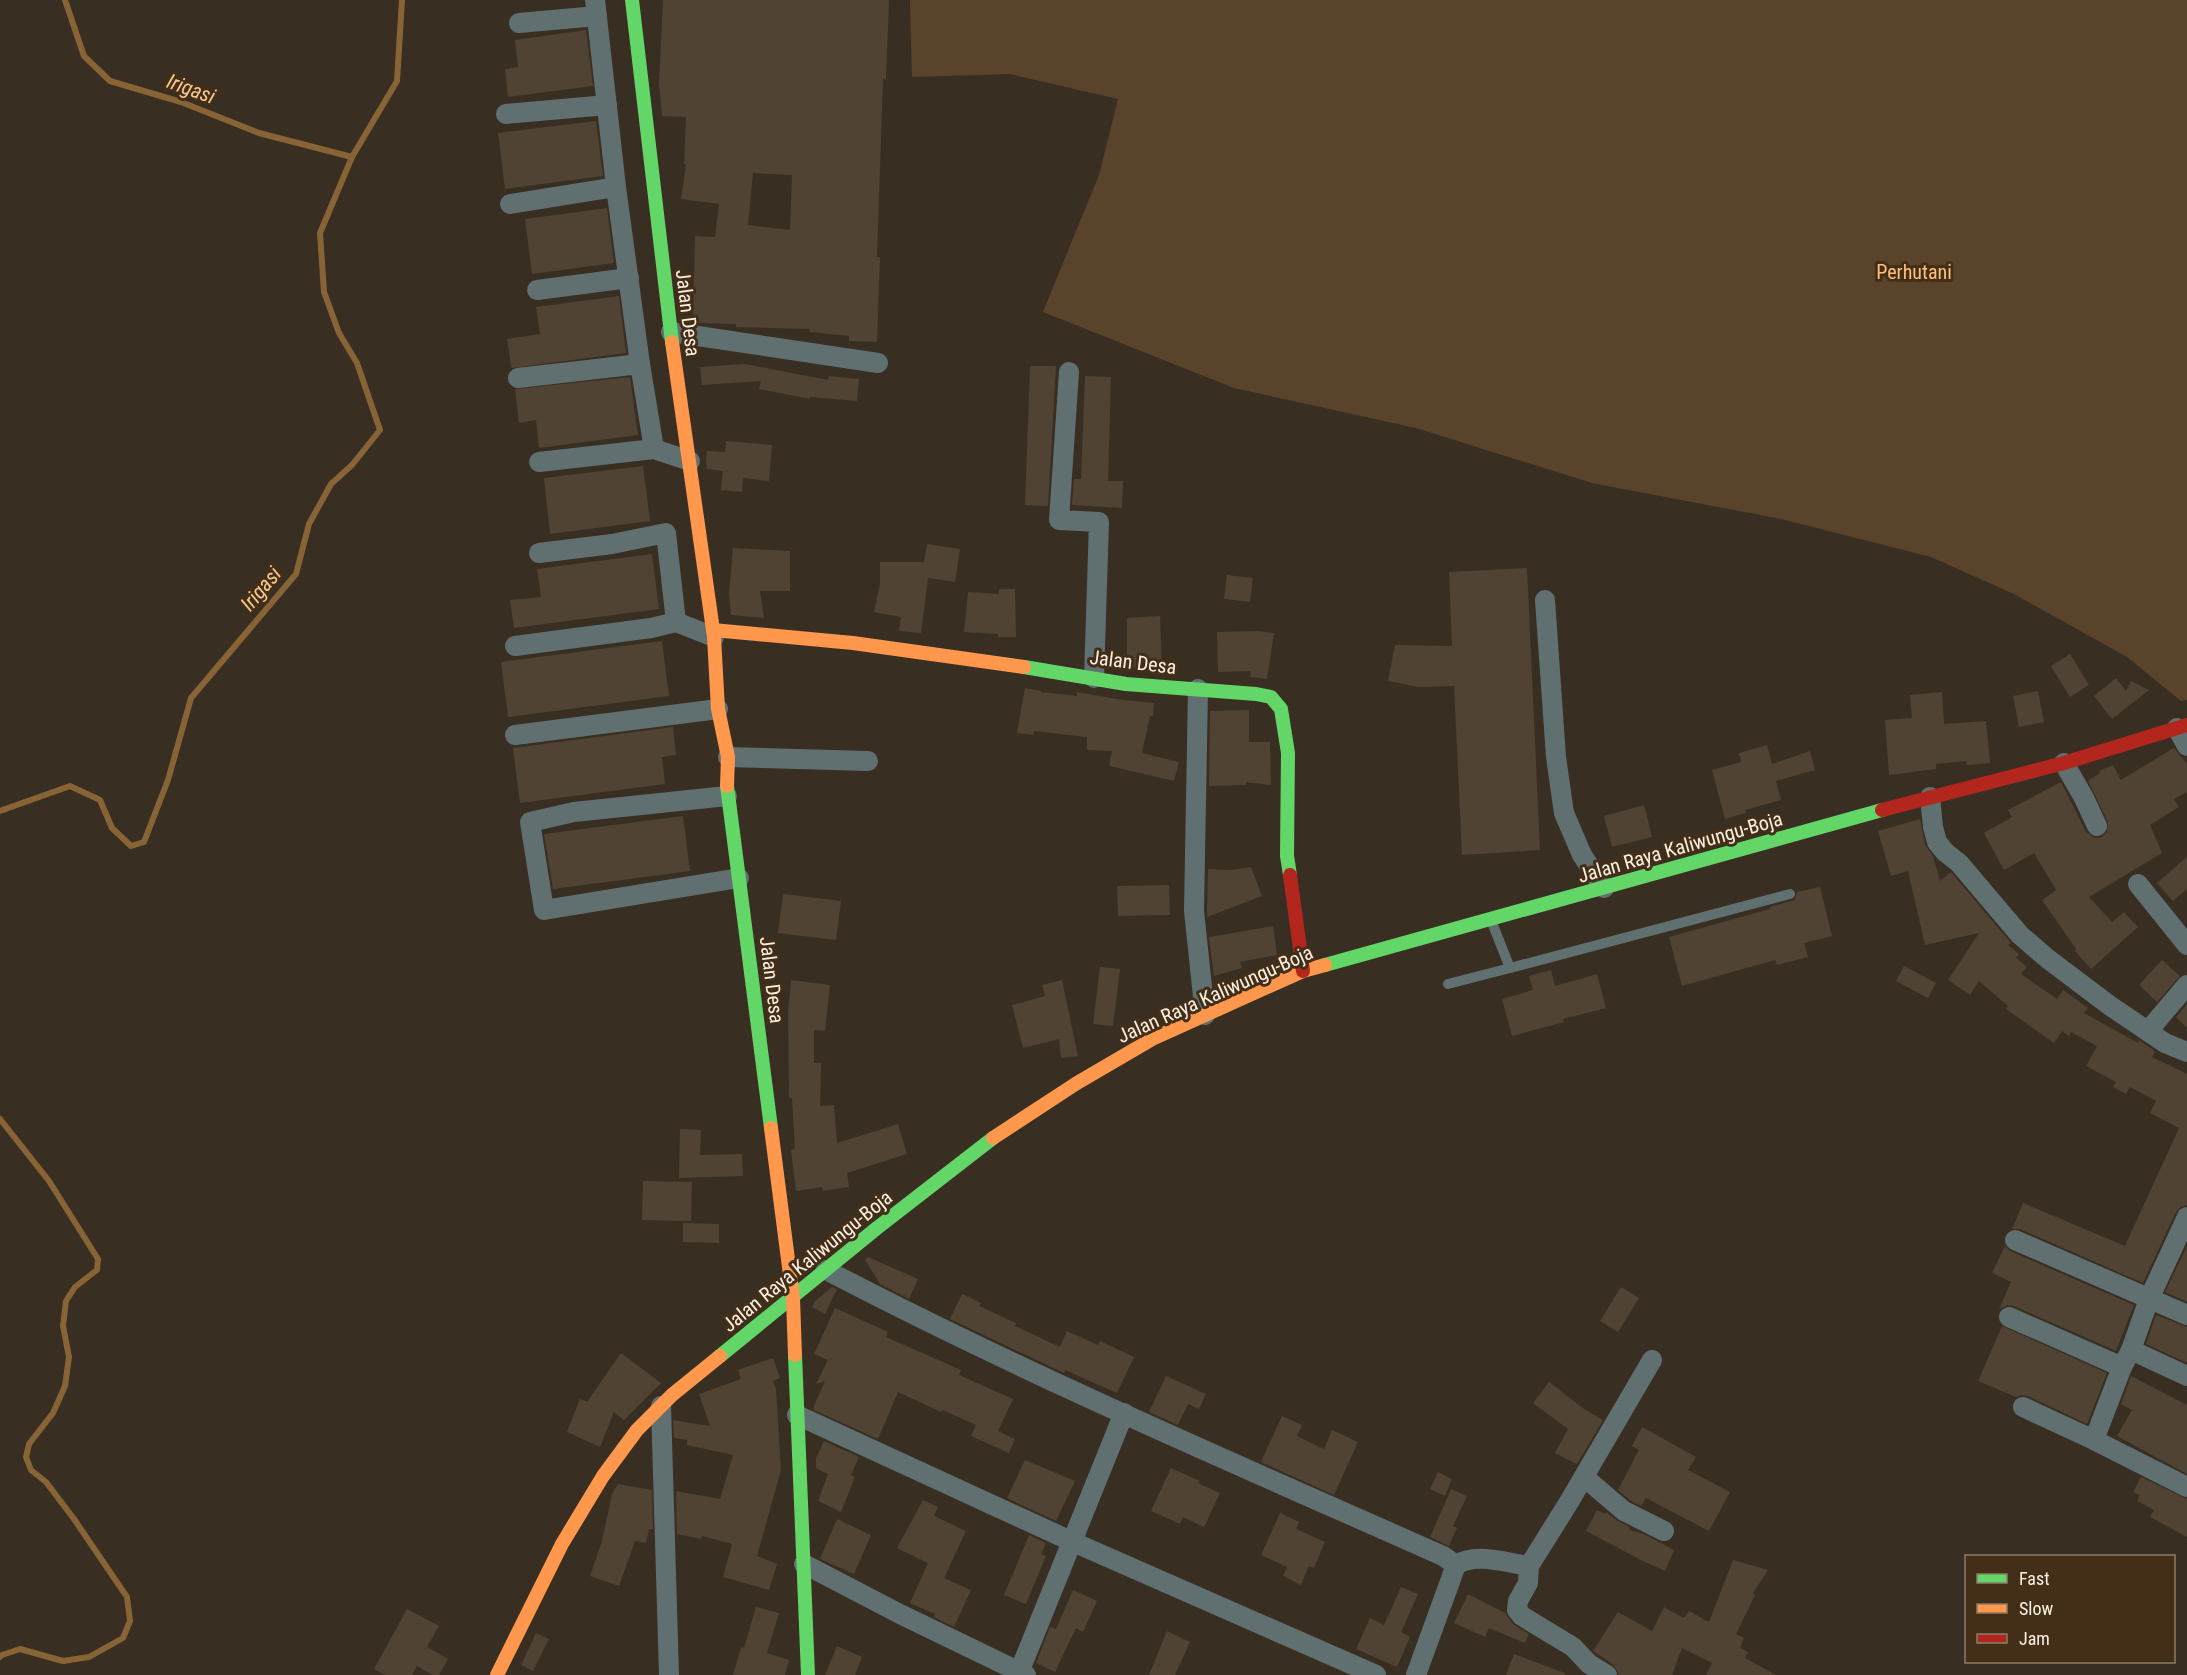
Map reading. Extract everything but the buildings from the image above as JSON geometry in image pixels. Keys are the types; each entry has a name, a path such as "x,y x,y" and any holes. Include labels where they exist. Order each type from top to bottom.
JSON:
{"street":[{"name":"Jalan Desa","path":"632,0 654,202 713,633 718,710 728,757 727,796 740,878 793,1298 808,1675"},
{"path":"519,23 596,8 616,187 654,449"},
{"path":"506,114 608,105"},
{"path":"510,204 616,187"},
{"path":"537,290 629,278"},
{"path":"671,332 878,363"},
{"path":"518,378 640,364"},
{"path":"1069,372 1059,520 1099,522 1094,678"},
{"path":"539,462 654,449 690,461"},
{"path":"539,553 612,544 666,533 676,622"},
{"path":"1545,600 1556,757 1564,813 1582,855 1604,888"},
{"path":"515,646 651,628 676,622 713,633"},
{"name":"Jalan Desa","path":"713,633 853,643 1126,684 1256,694 1271,698 1281,709 1288,753 1287,856 1303,971"},
{"path":"1198,689 1194,911 1205,1015"},
{"path":"516,735 718,710"},
{"path":"2182,726 2187,746"},
{"name":"Jalan Raya Kaliwungu-Boja","path":"497,1675 562,1544 603,1476 638,1430 672,1395 877,1228 1006,1128 1154,1038 1303,971 1930,797 2064,763 2182,726"},
{"path":"728,757 868,761"},
{"path":"2064,763 2097,826"},
{"path":"727,796 574,812 530,822 533,842 544,910 740,878"},
{"path":"1930,797 1937,842 1959,863 2020,935 2109,1005 2165,1042 2187,1052"},
{"path":"2138,884 2187,945"},
{"path":"2148,1030 2187,985"},
{"path":"2094,1440 2149,1299 2187,1217"},
{"path":"2015,1240 2187,1315"},
{"path":"826,1270 919,1318 1443,1556 1456,1565"},
{"path":"2009,1317 2126,1359 2187,1376"},
{"path":"1607,1675 1589,1664 1574,1647 1522,1616 1517,1610 1518,1601 1528,1583 1529,1566 1652,1360"},
{"path":"661,1406 669,1675"},
{"path":"2023,1407 2187,1487"},
{"path":"804,1564 1021,1674 1124,1413"},
{"path":"797,1415 1073,1542 1376,1675"},
{"path":"1584,1477 1624,1511 1664,1531"},
{"path":"1416,1675 1456,1565 1464,1559 1479,1559 1529,1566"}],"lane":[{"path":"1448,984 1790,894"},
{"path":"1491,920 1510,968"}],"green space":[{"name":"Perhutani","path":"910,0 2187,0 2187,700 2181,701 2127,657 2014,594 1931,557 1781,519 1592,483 1416,428 1234,388 1043,312 1099,175 1118,99 1010,74 912,77"}],"waterway":[{"name":"Irigasi","path":"65,0 84,56 110,81 181,102 259,133 352,157"},
{"name":"Irigasi","path":"0,811 70,786 100,800 112,828 131,846 144,842 168,780 191,698 296,574 309,524 331,484 352,465 380,430 357,363 339,333 324,292 320,233 352,157 397,81 402,0"},
{"path":"0,1119 49,1181 98,1259 97,1270 75,1287 66,1301 63,1326 69,1357 65,1386 53,1413 29,1444 26,1457 31,1470 46,1482 74,1519 127,1597 130,1621 123,1638 89,1657 63,1661 20,1649 0,1657"}],"traffic: fast":[{"path":"632,0 672,342"},
{"path":"1024,667 1126,684 1271,697 1281,709 1288,753 1287,856 1290,875"},
{"path":"727,786 771,1128"},
{"path":"1325,965 1882,810"},
{"path":"720,1356 877,1228 993,1138"},
{"path":"795,1355 808,1675"}],"traffic: slow":[{"path":"672,342 714,637 718,709 728,757 727,786"},
{"path":"713,630 853,643 1024,667"},
{"path":"993,1138 1077,1083 1154,1038 1303,971 1325,965"},
{"path":"771,1128 793,1298 795,1355"},
{"path":"497,1675 562,1544 603,1476 637,1430 672,1395 720,1356"}],"traffic: jam":[{"path":"1882,810 2064,763 2187,725"},
{"path":"1290,875 1303,971"}]}
